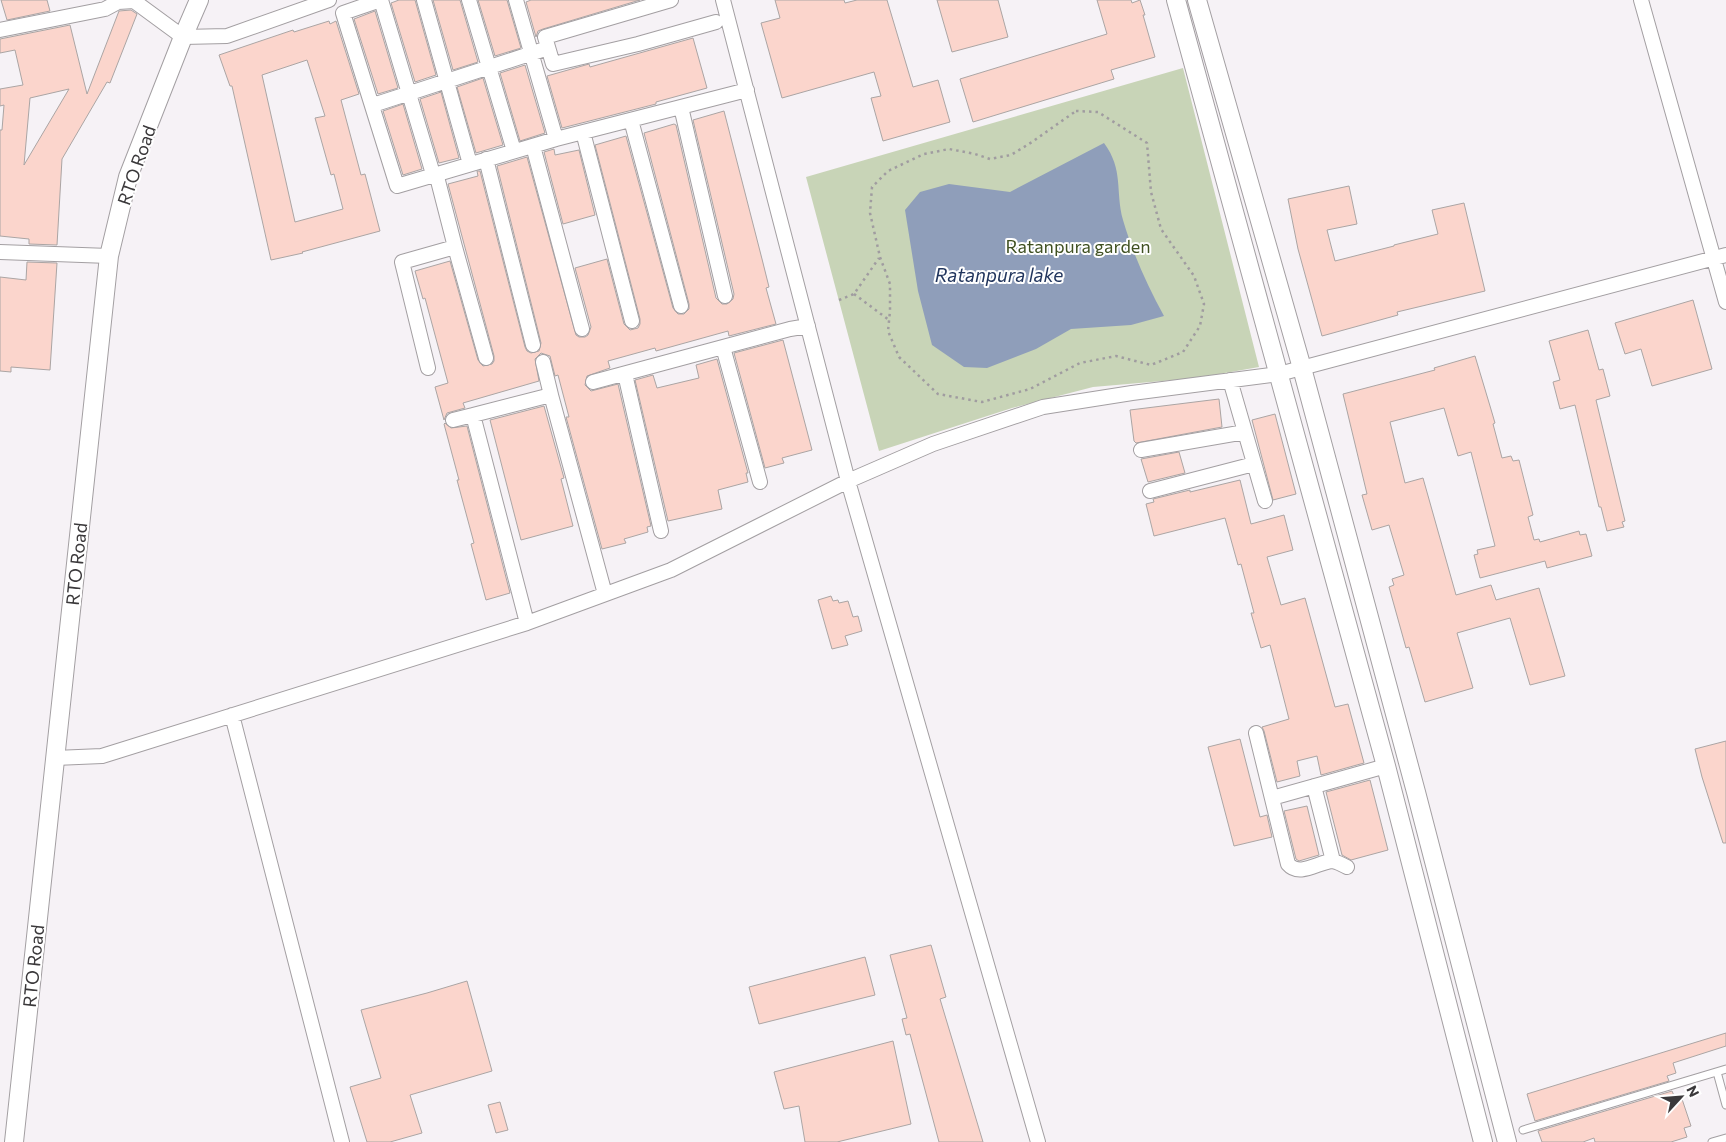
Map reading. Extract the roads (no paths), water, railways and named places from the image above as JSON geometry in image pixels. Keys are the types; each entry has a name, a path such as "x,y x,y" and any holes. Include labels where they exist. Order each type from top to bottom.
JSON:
{"street":[{"name":"RTO Road","path":"14,1142 109,256 128,177 199,0"},
{"path":"0,30 105,9 118,2 134,1 183,36 227,36 329,0"},
{"path":"486,358 435,174 381,0 343,13 397,186 435,174 486,159 583,132 747,90"},
{"path":"424,0 470,164"},
{"path":"469,0 514,151"},
{"path":"516,0 556,140"},
{"path":"670,0 545,37 553,64 638,44 716,22"},
{"path":"723,0 848,481 1038,1142"},
{"path":"1176,0 1386,766 1483,1142"},
{"path":"1197,0 1302,368 1416,792 1507,1142"},
{"path":"1641,0 1720,257 1726,302"},
{"path":"373,105 548,48"},
{"path":"681,107 725,296"},
{"path":"631,120 681,306"},
{"path":"583,132 632,320"},
{"path":"533,146 582,329"},
{"path":"486,159 533,345"},
{"path":"428,368 402,262 455,247"},
{"path":"0,252 109,256"},
{"path":"55,758 102,756 527,623 671,570 848,481 933,444 1043,407 1132,393 1279,374 1720,257"},
{"path":"593,382 808,326"},
{"path":"723,347 760,482"},
{"path":"543,362 605,594"},
{"path":"625,374 660,530"},
{"path":"1230,380 1265,501"},
{"path":"452,420 551,396"},
{"path":"473,415 527,623"},
{"path":"1141,450 1245,432"},
{"path":"1150,491 1254,464"},
{"path":"232,715 342,1142"},
{"path":"1256,733 1288,864 1292,869 1298,870 1333,861 1347,867"},
{"path":"1272,798 1386,766"},
{"path":"1314,786 1333,861"}],"lane":[{"path":"1523,1130 1726,1069"},
{"path":"1716,1072 1726,1105"},
{"path":"1712,1142 1726,1138"}],"water":[{"name":"Ratanpura lake","path":"1104,143 1117,172 1123,220 1131,245 1164,316 1131,325 1071,329 1036,349 987,368 964,367 932,345 918,291 905,210 920,192 949,184 1010,192"}],"park label":[{"name":"Ratanpura garden","path":"1078,246"}]}
